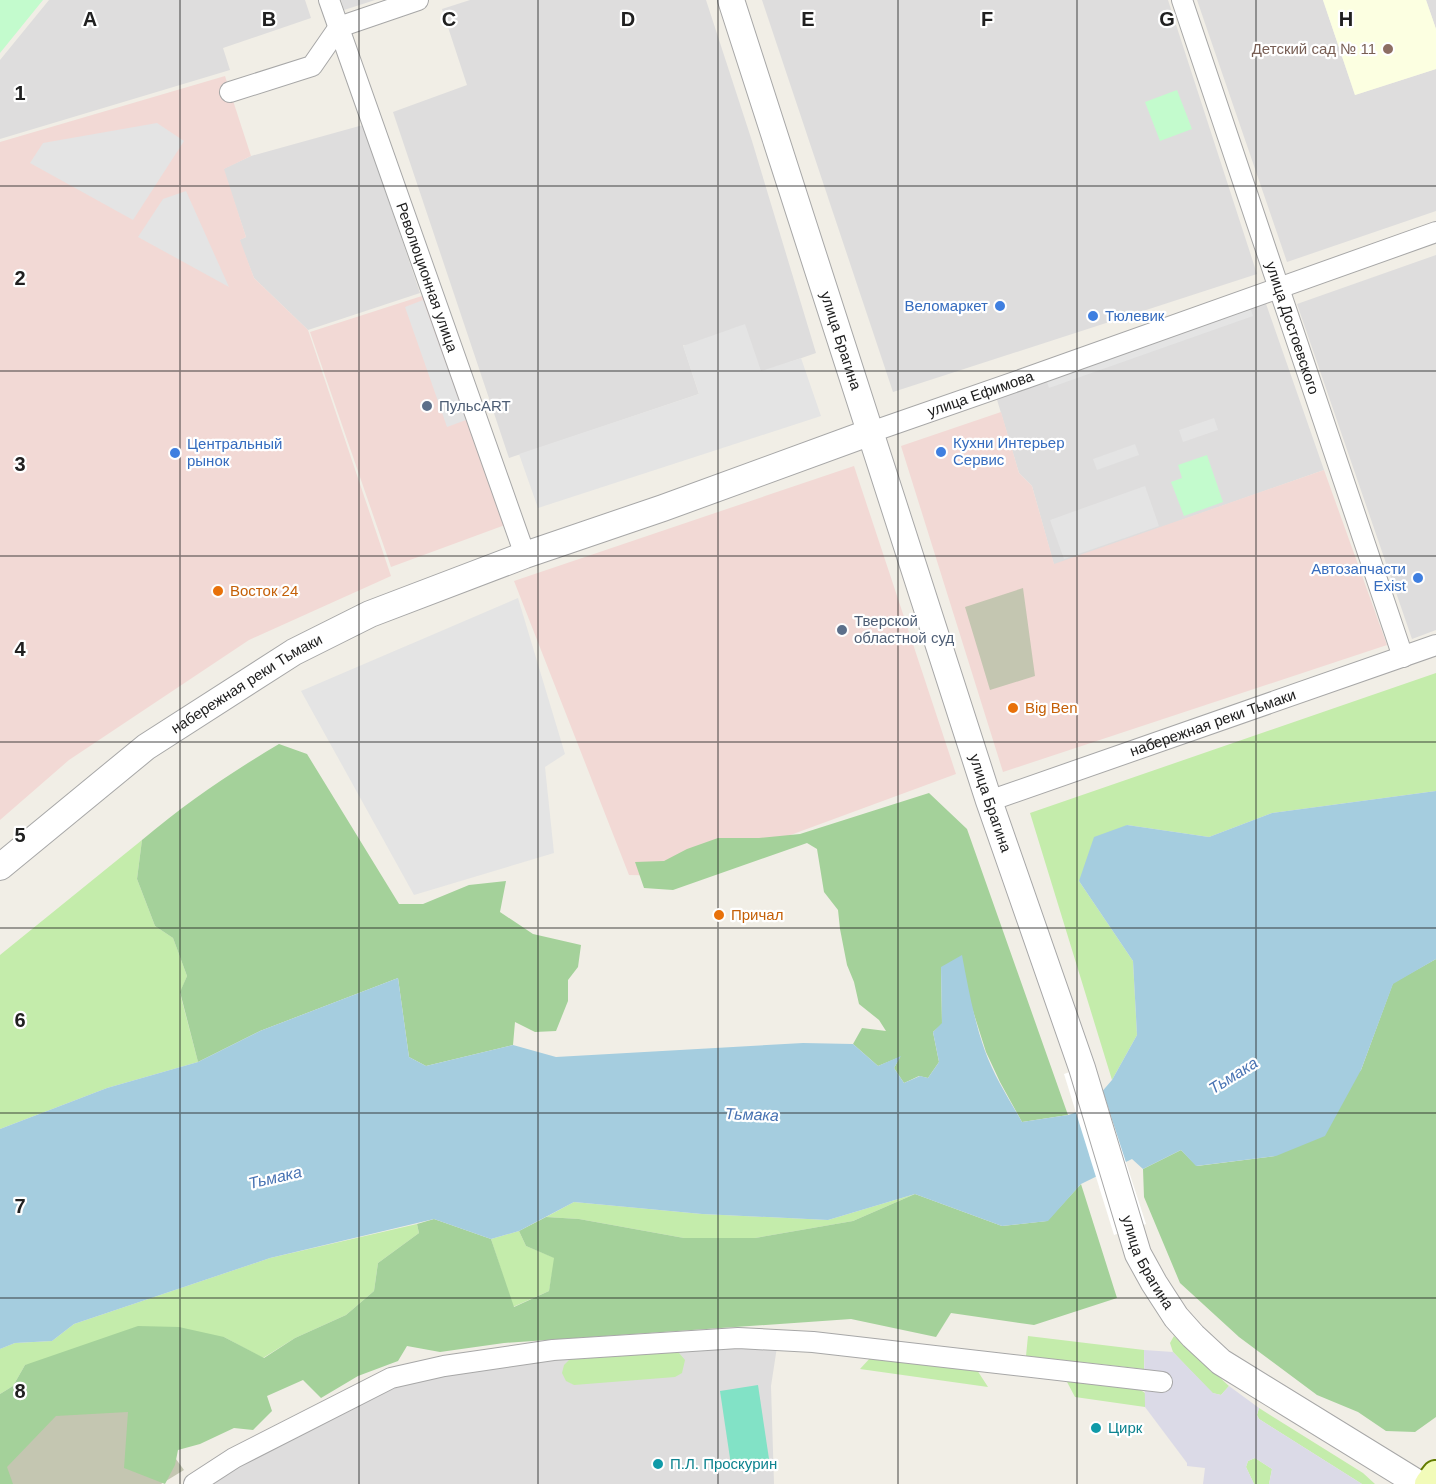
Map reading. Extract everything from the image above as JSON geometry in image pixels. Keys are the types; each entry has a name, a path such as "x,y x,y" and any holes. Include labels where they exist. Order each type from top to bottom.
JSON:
{"main road":[{"path":"1430,1484 1436,1475"}],"street":[{"name":"Революционная улица","path":"329,0 525,555"},
{"path":"230,92 312,66 339,27 418,0"},
{"name":"улица Брагина","path":"731,0 989,801 1082,1068 1138,1254 1150,1278 1176,1317 1193,1336 1232,1370 1419,1484"},
{"name":"улица Достоевского","path":"1182,0 1403,657"},
{"name":"улица Ефимова","path":"525,555 663,508 870,432 1436,232"},
{"name":"набережная реки Тьмаки","path":"0,867 146,747 294,652 370,614 525,555"},
{"name":"набережная реки Тьмаки","path":"989,801 1436,645"},
{"path":"194,1484 234,1458 391,1378 444,1366 553,1350 738,1338 813,1342 1162,1382"},
{"path":"1367,1451 1382,1484"}],"shaded area":[{"path":"49,0 305,0 311,18 223,48 230,70 0,139 0,60"},
{"path":"341,0 375,0 344,10"},
{"path":"470,0 706,0 752,141 816,353 761,372 683,345 699,394 509,458 393,112 467,85 442,9"},
{"path":"762,0 1168,0 1257,274 893,392"},
{"path":"1197,0 1323,0 1355,95 1436,69 1436,211 1287,262"},
{"name":"Детский сад № 11","path":"1323,0 1426,0 1436,29 1436,69 1355,95"},
{"path":"1426,0 1436,0 1436,29"},
{"name":"Центральный рынок","path":"225,76 251,156 224,169 246,237 240,240 254,278 308,330 391,576 249,640 69,760 0,820 0,142"},
{"path":"157,123 184,141 133,220 30,163 43,143"},
{"path":"363,125 420,293 308,330 254,278 239,240 246,237 223,169 251,156"},
{"path":"186,191 229,287 138,237 163,199"},
{"path":"1436,255 1436,630 1412,639 1297,304"},
{"path":"425,295 505,525 391,567 310,332"},
{"path":"1264,298 1324,470 1054,565 1032,486 1019,473 995,393"},
{"path":"423,300 466,420 447,427 405,307"},
{"path":"1249,304 1253,316 1049,388 1045,376"},
{"path":"745,324 761,371 801,358 821,416 538,508 519,454 699,394 683,346"},
{"path":"1001,412 1019,473 1032,486 1054,564 1324,470 1387,645 1003,772 901,446"},
{"path":"1214,418 1218,430 1183,442 1179,430"},
{"path":"1135,444 1139,455 1097,470 1093,459"},
{"path":"854,466 956,774 679,876 629,875 514,581"},
{"path":"1145,486 1159,526 1064,559 1050,520"},
{"path":"1023,588 1035,676 990,690 965,607"},
{"path":"518,598 565,754 545,767 554,853 414,895 301,691"},
{"path":"777,1347 771,1386 774,1484 196,1484 391,1378 553,1350"},
{"path":"1144,1350 1173,1352 1213,1393 1221,1395 1229,1386 1259,1408 1257,1415 1259,1419 1362,1484 1269,1484 1272,1469 1255,1458 1248,1461 1246,1467 1254,1484 1203,1484 1205,1468 1187,1466 1145,1407"},
{"path":"130,1396 184,1470 161,1484 5,1484 0,1464 56,1407"}],"green space":[{"path":"0,0 43,0 0,53"},
{"path":"1177,90 1192,129 1160,141 1145,102"},
{"path":"1207,455 1223,502 1184,516 1171,482 1182,478 1178,465"},
{"path":"1436,673 1436,791 1272,813 1209,837 1127,825 1079,881 1133,961 1137,1035 1112,1080 1030,813"},
{"path":"279,744 307,754 399,904 423,904 469,885 506,881 500,912 533,934 581,945 578,967 568,980 568,1001 556,1031 535,1032 515,1022 513,1045 426,1066 409,1057 398,978 260,1031 198,1062 180,992 187,976 173,938 155,926 137,879 142,840 209,789"},
{"path":"929,793 967,829 1068,1115 1022,1122 986,1052 973,1011 941,967 942,1024 933,1032 939,1062 928,1078 919,1076 904,1083 894,1068 900,1057 878,1066 853,1044 862,1028 886,1031 879,1020 859,1004 847,965 838,910 824,892 817,849 807,843 673,890 644,888 635,862 664,861 687,849 718,838 759,838 800,834"},
{"path":"142,840 137,879 155,926 173,938 187,976 180,993 198,1062 107,1088 0,1129 0,955"},
{"path":"1436,959 1436,1417 1415,1432 1386,1431 1358,1412 1317,1395 1239,1337 1180,1283 1144,1197 1143,1169 1181,1150 1197,1166 1275,1156 1361,1070 1393,983"},
{"path":"1081,1184 1117,1298 1034,1325 951,1313 936,1337 851,1319 504,1343 440,1352 407,1346 398,1361 358,1376 321,1398 303,1380 267,1396 272,1411 253,1430 234,1428 200,1444 178,1450 175,1465 165,1484 124,1468 128,1412 56,1416 7,1467 13,1484 0,1484 0,1394 13,1386 25,1365 138,1326 179,1327 224,1337 264,1358 295,1338 346,1315 374,1291 378,1263 419,1233 417,1224 434,1219 491,1239 514,1307 549,1291 554,1258 526,1246 519,1231 546,1217 579,1219 684,1238 755,1238 853,1221 915,1194 1002,1226 1047,1221"},
{"path":"915,1194 853,1221 755,1238 684,1238 579,1219 546,1217 574,1202 702,1214 828,1220"},
{"path":"417,1224 419,1233 378,1263 374,1291 346,1315 295,1338 263,1358 224,1337 25,1365 13,1386 0,1394 0,1349 15,1343 52,1341 74,1324 270,1258"},
{"path":"519,1231 526,1246 555,1258 549,1291 513,1307 491,1239"},
{"path":"1028,1336 1144,1350 1144,1369 1026,1356"},
{"path":"1174,1336 1229,1386 1221,1395 1212,1393 1173,1352 1170,1343"},
{"path":"671,1351 679,1353 685,1360 682,1373 675,1377 574,1385 566,1381 562,1373 564,1365 570,1359"},
{"path":"871,1357 977,1370 988,1387 860,1369"},
{"path":"1066,1380 1139,1389 1145,1393 1145,1407 1075,1397"},
{"path":"758,1385 769,1459 731,1465 720,1391"},
{"path":"1259,1408 1363,1473 1375,1484 1362,1484 1259,1419 1257,1415"},
{"path":"1255,1458 1272,1469 1269,1484 1254,1484 1246,1467 1248,1461"}],"water":[{"name":"Тьмака","path":"1436,791 1436,959 1393,984 1361,1070 1325,1136 1276,1156 1196,1166 1181,1150 1143,1169 1132,1159 1081,1184 1048,1221 1002,1226 915,1194 828,1220 702,1214 574,1202 519,1231 491,1239 434,1219 270,1258 74,1324 52,1341 15,1343 0,1349 0,1129 107,1088 198,1062 260,1031 398,978 409,1057 426,1066 513,1045 556,1057 803,1043 853,1044 878,1066 901,1056 894,1068 904,1083 920,1076 928,1078 939,1062 933,1032 942,1023 941,967 962,955 974,1015 985,1051 997,1078 1022,1122 1068,1115 1087,1109 1112,1080 1137,1035 1133,961 1079,881 1094,837 1127,825 1209,837 1272,813"}],"pier":[{"path":"1094,1064 1146,1224 1114,1235 1064,1074"}],"place":[{"name":"Детский сад № 11","path":"1388,49"},
{"name":"Веломаркет","path":"1000,306"},
{"name":"Тюлевик","path":"1093,316"},
{"name":"ПульсART","path":"427,406"},
{"name":"Кухни Интерьер Сервис","path":"941,452"},
{"name":"Центральный рынок","path":"175,453"},
{"name":"Автозапчасти Exist","path":"1418,578"},
{"name":"Восток 24","path":"218,591"},
{"name":"Тверской областной суд","path":"842,630"},
{"name":"Big Ben","path":"1013,708"},
{"name":"Причал","path":"719,915"},
{"name":"Цирк","path":"1096,1428"},
{"name":"П.Л. Проскурин","path":"658,1464"}]}
